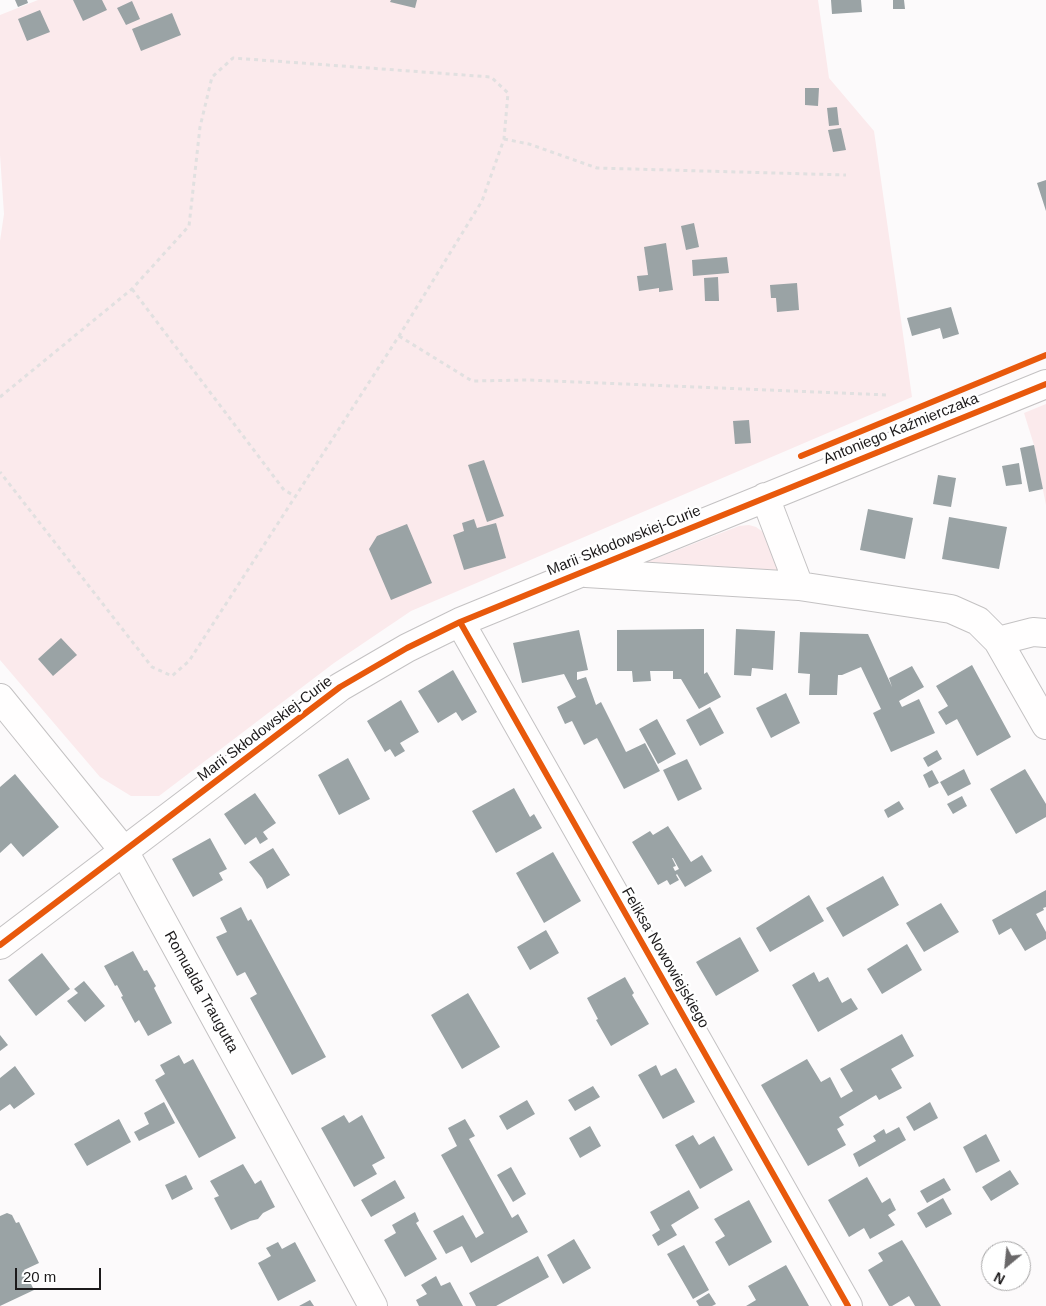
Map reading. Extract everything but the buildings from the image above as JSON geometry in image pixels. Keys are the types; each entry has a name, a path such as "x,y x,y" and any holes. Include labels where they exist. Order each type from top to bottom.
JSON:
{"street":[{"name":"Antoniego Kaźmierczaka","path":"765,497 1046,384"},
{"name":"Marii Skłodowskiej-Curie","path":"0,945 340,688 407,648 460,622 765,497"},
{"path":"765,497 799,586"},
{"name":"Marii Skłodowskiej-Curie","path":"580,573 799,586 951,609 978,621 998,641 1046,725"},
{"name":"Feliksa Nowowiejskiego","path":"460,622 848,1306"},
{"path":"998,641 1033,632 1046,633"},
{"name":"Romualda Traugutta","path":"0,698 124,851 373,1306"}],"path":[{"path":"0,397 132,289 189,226 200,127 212,77 233,58 491,77 508,93 504,140 482,201 399,336 189,660 172,676 152,667 0,472"},
{"path":"504,140 529,144 597,168 846,175"},
{"path":"132,289 284,490 295,496"},
{"path":"399,336 472,381 529,380 888,395"}],"shaded area":[{"path":"38,0 818,0 829,78 874,131 912,397 411,611 334,663 159,796 131,796 100,777 0,660 0,241 4,214 0,155 0,15"},
{"path":"1046,404 1046,505 1034,445 1024,413"},
{"path":"749,525 763,532 778,570 647,562 739,526"}],"cycle path":[{"path":"801,456 1046,355"},
{"path":"0,945 340,687 407,648 460,622 1046,384"},
{"path":"460,622 848,1306"}]}
